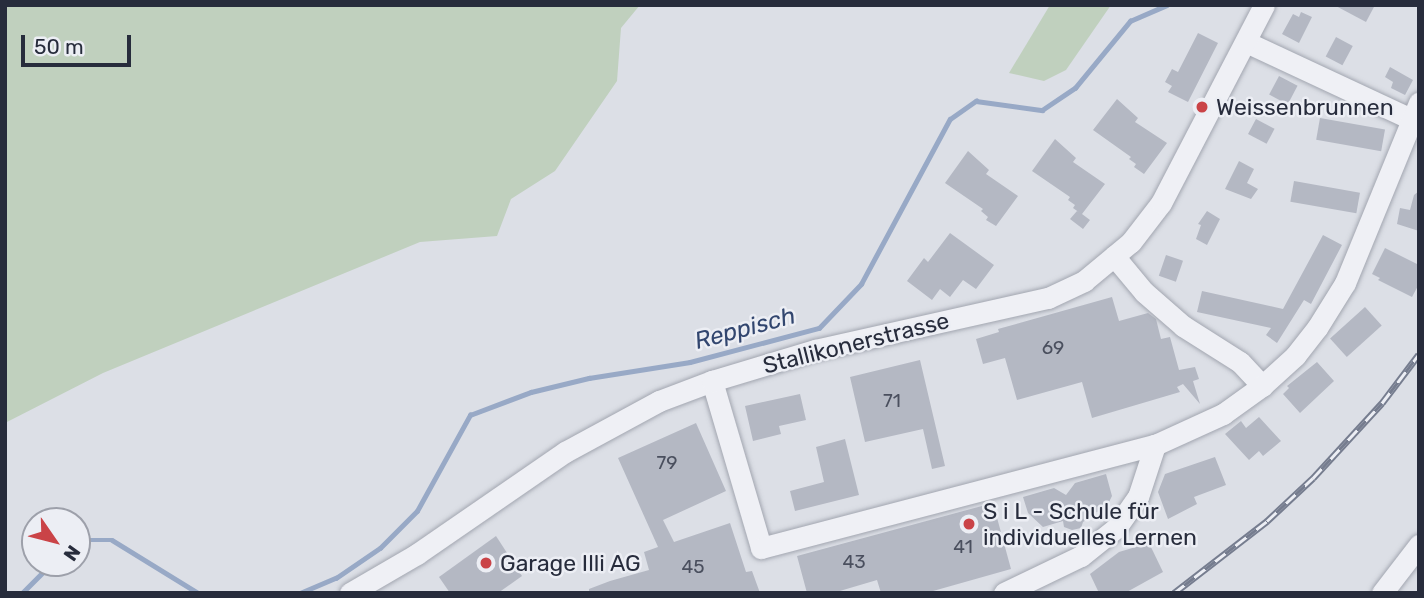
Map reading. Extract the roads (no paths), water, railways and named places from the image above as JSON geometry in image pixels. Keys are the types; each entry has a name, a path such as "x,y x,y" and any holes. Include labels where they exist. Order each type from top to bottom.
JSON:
{"street":[{"name":"Stallikonerstrasse","path":"350,593 418,554 595,434 659,401 712,381 815,350 1048,298 1084,281 1147,223 1173,184 1264,5"},
{"path":"712,381 761,548 1155,445 1223,414 1262,386 1295,356 1317,328 1345,283 1416,112 1245,42"},
{"path":"1114,256 1144,292 1183,326 1245,366 1262,386"},
{"path":"1004,593 1081,556 1116,527 1138,497 1155,445"},
{"path":"1382,593 1419,545"}],"waterway":[{"name":"Reppisch","path":"300,593 336,578 380,548 417,511 470,415 531,392 589,378 690,362 819,328 861,284 950,119 976,101 1042,110 1075,88 1130,21 1167,5"},
{"name":"Reppisch","path":"91,540 112,540 198,593"},
{"name":"Reppisch","path":"22,593 38,577"}],"railway":[{"path":"1174,593 1267,521 1313,478 1382,403 1419,354"}],"place":[{"name":"Weissenbrunnen","path":"1202,107"},
{"name":"S i L - Schule für individuelles Lernen","path":"969,524"},
{"name":"Garage Illi AG","path":"486,563"}]}
